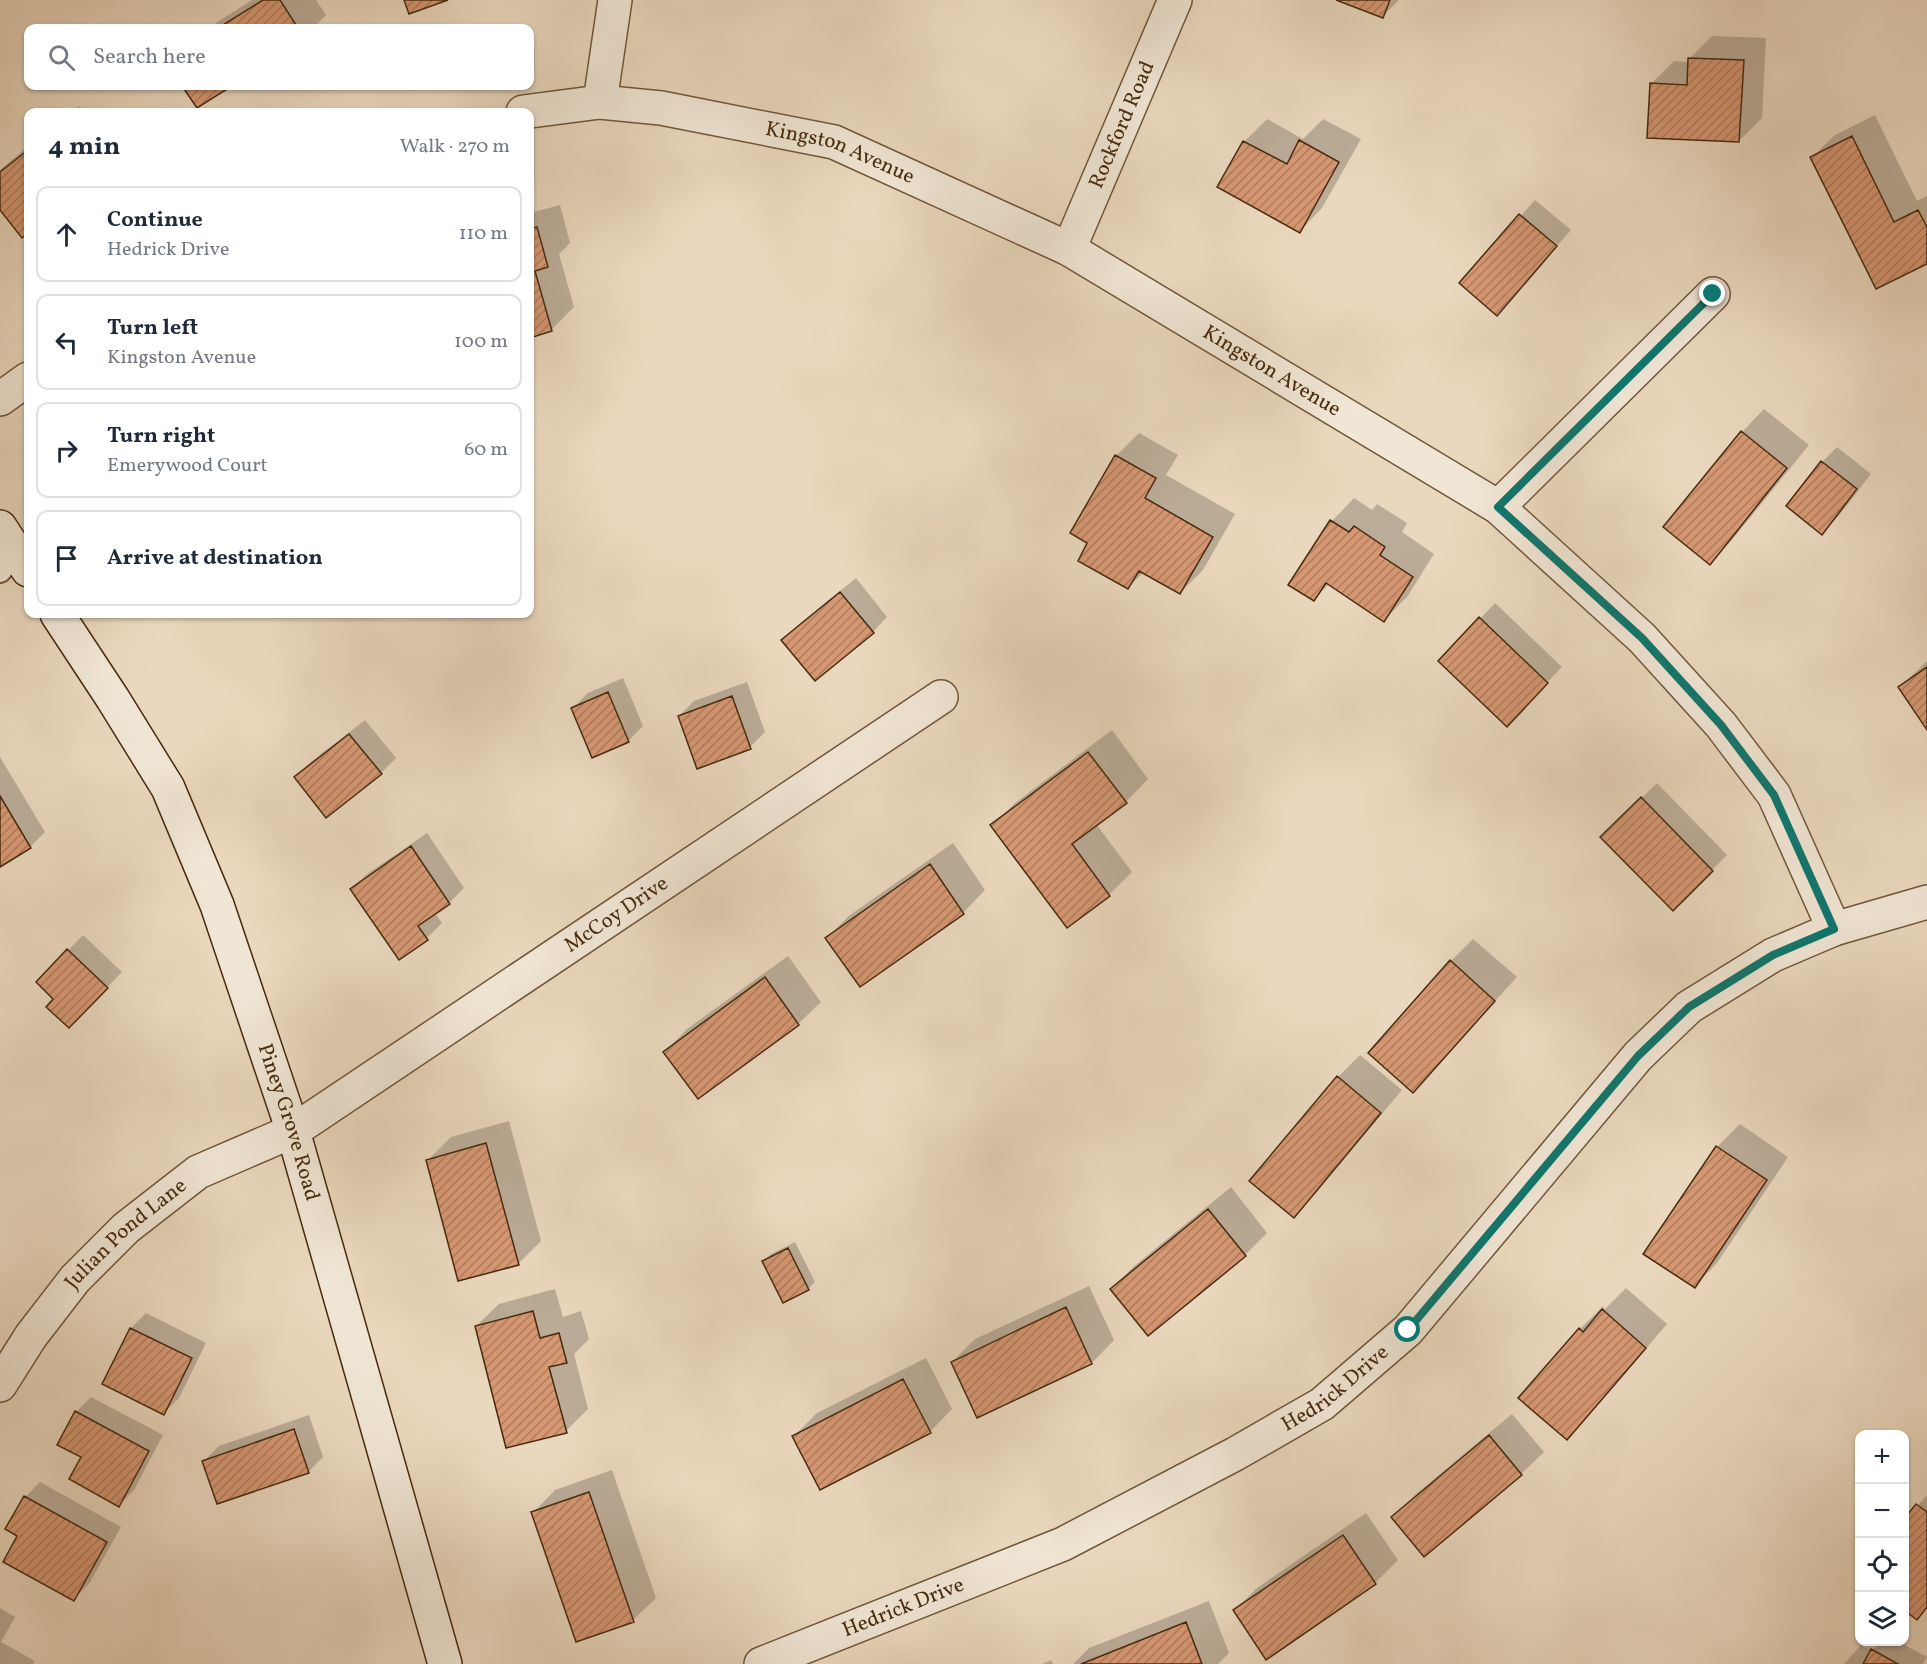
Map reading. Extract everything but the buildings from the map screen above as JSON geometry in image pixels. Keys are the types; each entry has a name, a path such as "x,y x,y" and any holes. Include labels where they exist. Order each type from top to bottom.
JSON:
{"street":[{"path":"600,102 615,0"},
{"name":"Rockford Road","path":"1070,249 1175,0"},
{"name":"Kingston Avenue","path":"534,111 600,102 661,108 834,142 1070,249 1498,507 1642,638 1721,725 1774,795 1834,929"},
{"path":"1498,507 1713,294"},
{"path":"0,399 24,383"},
{"name":"Piney Grove Road","path":"60,618 168,789 217,905 293,1131 445,1664"},
{"name":"McCoy Drive","path":"293,1131 940,697"},
{"name":"Hedrick Drive","path":"761,1664 1063,1544 1235,1454 1322,1404 1408,1330 1638,1056 1689,1007 1773,955 1834,929 1927,902"},
{"name":"Julian Pond Lane","path":"0,1385 31,1336 75,1280 126,1228 198,1172 293,1131"}],"route":[{"path":"1408,1330 1638,1056 1689,1007 1773,955 1834,929 1774,795 1721,725 1642,638 1498,507 1713,294"}]}
